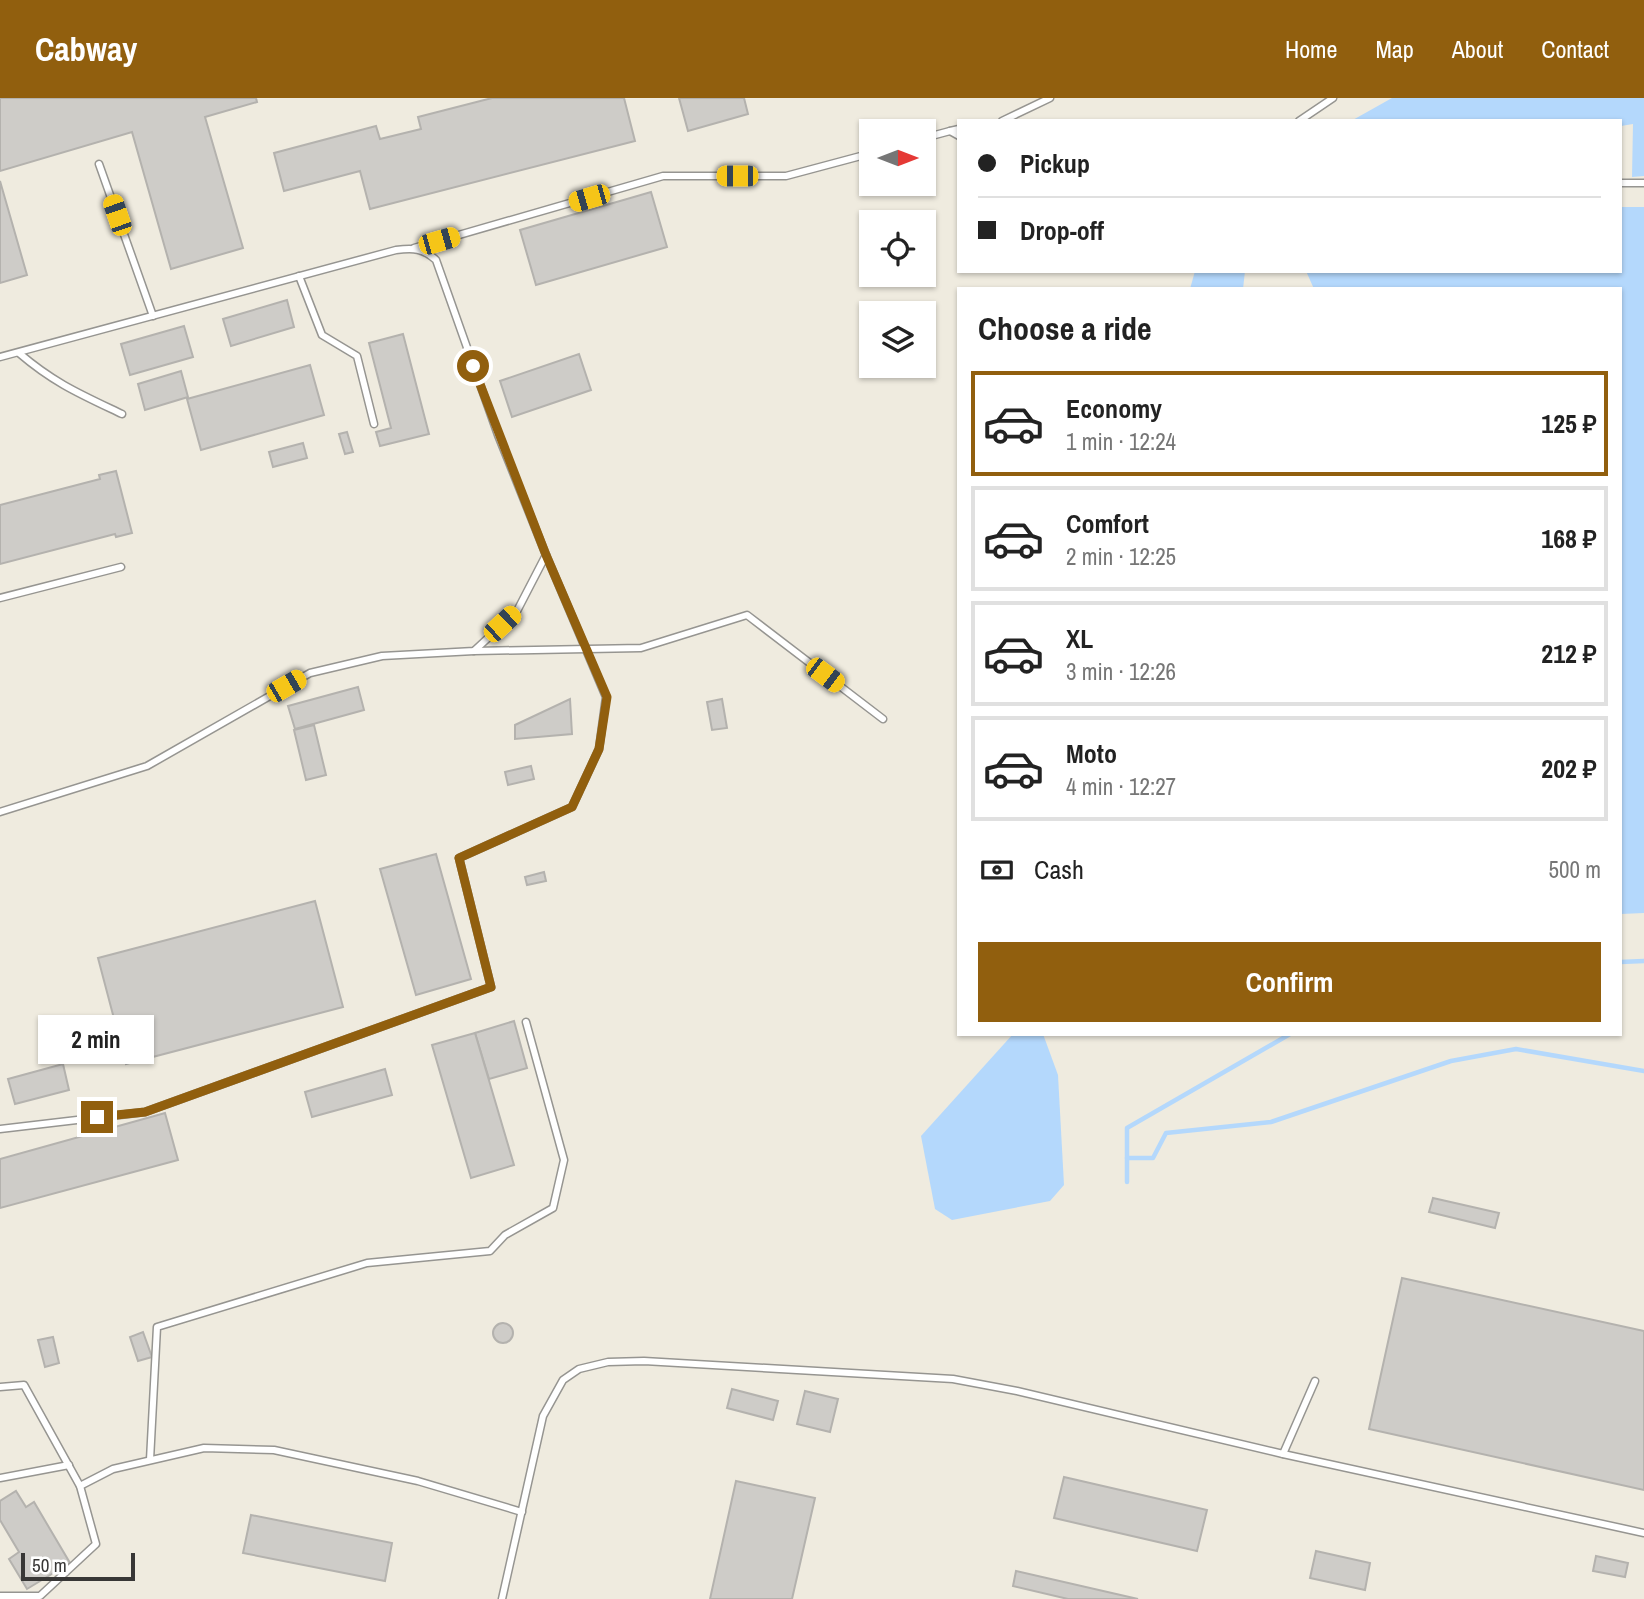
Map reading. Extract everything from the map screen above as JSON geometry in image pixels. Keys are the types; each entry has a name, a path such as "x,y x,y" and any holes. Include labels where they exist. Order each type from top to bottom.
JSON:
{"lane":[{"path":"1006,119 1050,98"},
{"path":"1302,119 1333,98"},
{"path":"936,135 957,129"},
{"path":"950,131 957,135"},
{"path":"0,357 396,250 414,248 663,176 786,176 859,156"},
{"path":"99,164 153,316"},
{"path":"1622,183 1644,183"},
{"path":"0,1129 145,1112 491,987 459,858 572,807 599,749 607,697 546,555 489,410 436,260 427,252 414,248"},
{"path":"299,276 322,335 357,356 374,424"},
{"path":"19,353 46,376 122,414"},
{"path":"474,651 517,611 546,555"},
{"path":"0,598 121,568"},
{"path":"0,812 147,766 310,673 382,656 474,651 641,648 747,615 883,719"},
{"path":"150,1460 157,1326 368,1263 490,1251 505,1236 553,1208 564,1160 526,1022"},
{"path":"502,1599 543,1416 563,1380 579,1369 608,1362 644,1361 953,1379 1017,1391 1283,1454 1644,1533"},
{"path":"1283,1454 1315,1381"},
{"path":"0,1387 24,1385 80,1486 96,1544 40,1596 0,1596"},
{"path":"80,1486 113,1469 204,1448 274,1450 418,1481 522,1512"},
{"path":"0,1478 69,1465"}],"shaded area":[{"path":"0,98 1644,98 1644,1599 0,1599"}],"water":[{"path":"1392,98 1644,98 1644,176 1632,177 1633,124 1622,126 1622,119 1355,119"},
{"path":"1622,207 1644,207 1644,913 1622,914 1622,287 1313,287 1307,273 1622,273"},
{"path":"1194,273 1245,273 1243,287 1191,287"},
{"path":"1011,1036 1044,1036 1058,1075 1064,1185 1050,1201 952,1220 935,1209 921,1136"}],"building":[{"path":"0,98 256,98 257,102 205,117 243,248 171,269 132,132 0,171"},
{"path":"492,98 624,98 635,141 370,209 360,171 284,191 274,153 376,126 380,139 421,129 418,117"},
{"path":"679,98 744,98 748,114 688,131"},
{"path":"0,181 27,275 0,283"},
{"path":"651,192 667,247 536,285 520,230"},
{"path":"287,300 294,327 231,346 223,319"},
{"path":"184,326 193,357 130,375 121,344"},
{"path":"403,334 429,434 380,446 376,432 391,428 369,343"},
{"path":"579,354 591,390 512,417 500,381"},
{"path":"310,365 324,415 201,450 187,399"},
{"path":"181,371 188,397 145,410 138,384"},
{"path":"347,432 353,452 345,454 339,434"},
{"path":"303,443 307,458 273,467 269,452"},
{"path":"116,471 132,533 116,537 115,534 0,564 0,505 100,479 99,475"},
{"path":"358,687 364,710 295,729 288,706"},
{"path":"570,699 572,734 515,739 515,725"},
{"path":"722,699 727,728 712,730 707,702"},
{"path":"314,725 326,775 306,780 294,730"},
{"path":"531,766 534,779 508,785 505,772"},
{"path":"436,854 471,979 416,995 380,869"},
{"path":"544,872 546,881 527,885 525,877"},
{"path":"315,901 343,1007 126,1064 98,958"},
{"path":"514,1021 527,1068 489,1079 475,1033"},
{"path":"475,1033 514,1165 471,1178 432,1045"},
{"path":"63,1064 69,1090 15,1104 8,1079"},
{"path":"385,1069 392,1095 312,1117 305,1092"},
{"path":"165,1113 178,1160 0,1208 0,1159"},
{"path":"1433,1198 1499,1213 1495,1228 1429,1212"},
{"path":"1402,1278 1644,1331 1644,1490 1369,1429"},
{"path":"503,1323 510,1326 513,1333 510,1340 503,1343 496,1340 493,1333 496,1326"},
{"path":"143,1332 152,1357 138,1361 130,1337"},
{"path":"53,1337 59,1363 45,1367 38,1340"},
{"path":"732,1389 778,1401 773,1420 727,1408"},
{"path":"805,1391 838,1399 830,1432 797,1424"},
{"path":"1064,1477 1207,1510 1197,1551 1054,1518"},
{"path":"736,1481 815,1498 792,1599 710,1599"},
{"path":"16,1491 26,1507 34,1502 70,1563 27,1589 9,1559 19,1552 0,1520 0,1501"},
{"path":"251,1515 392,1543 385,1581 243,1553"},
{"path":"1316,1551 1370,1563 1365,1590 1310,1578"},
{"path":"1596,1556 1628,1563 1625,1577 1593,1571"},
{"path":"1016,1571 1138,1599 1068,1599 1013,1586"}],"waterway":[{"path":"1622,962 1644,961"},
{"path":"1127,1182 1127,1128 1287,1036"},
{"path":"1127,1158 1153,1158 1166,1133 1271,1122 1451,1061 1516,1049 1644,1071"}],"route":[{"path":"97,1117 145,1112 491,987 459,858 572,807 599,749 607,697 546,555 473,366"}]}
